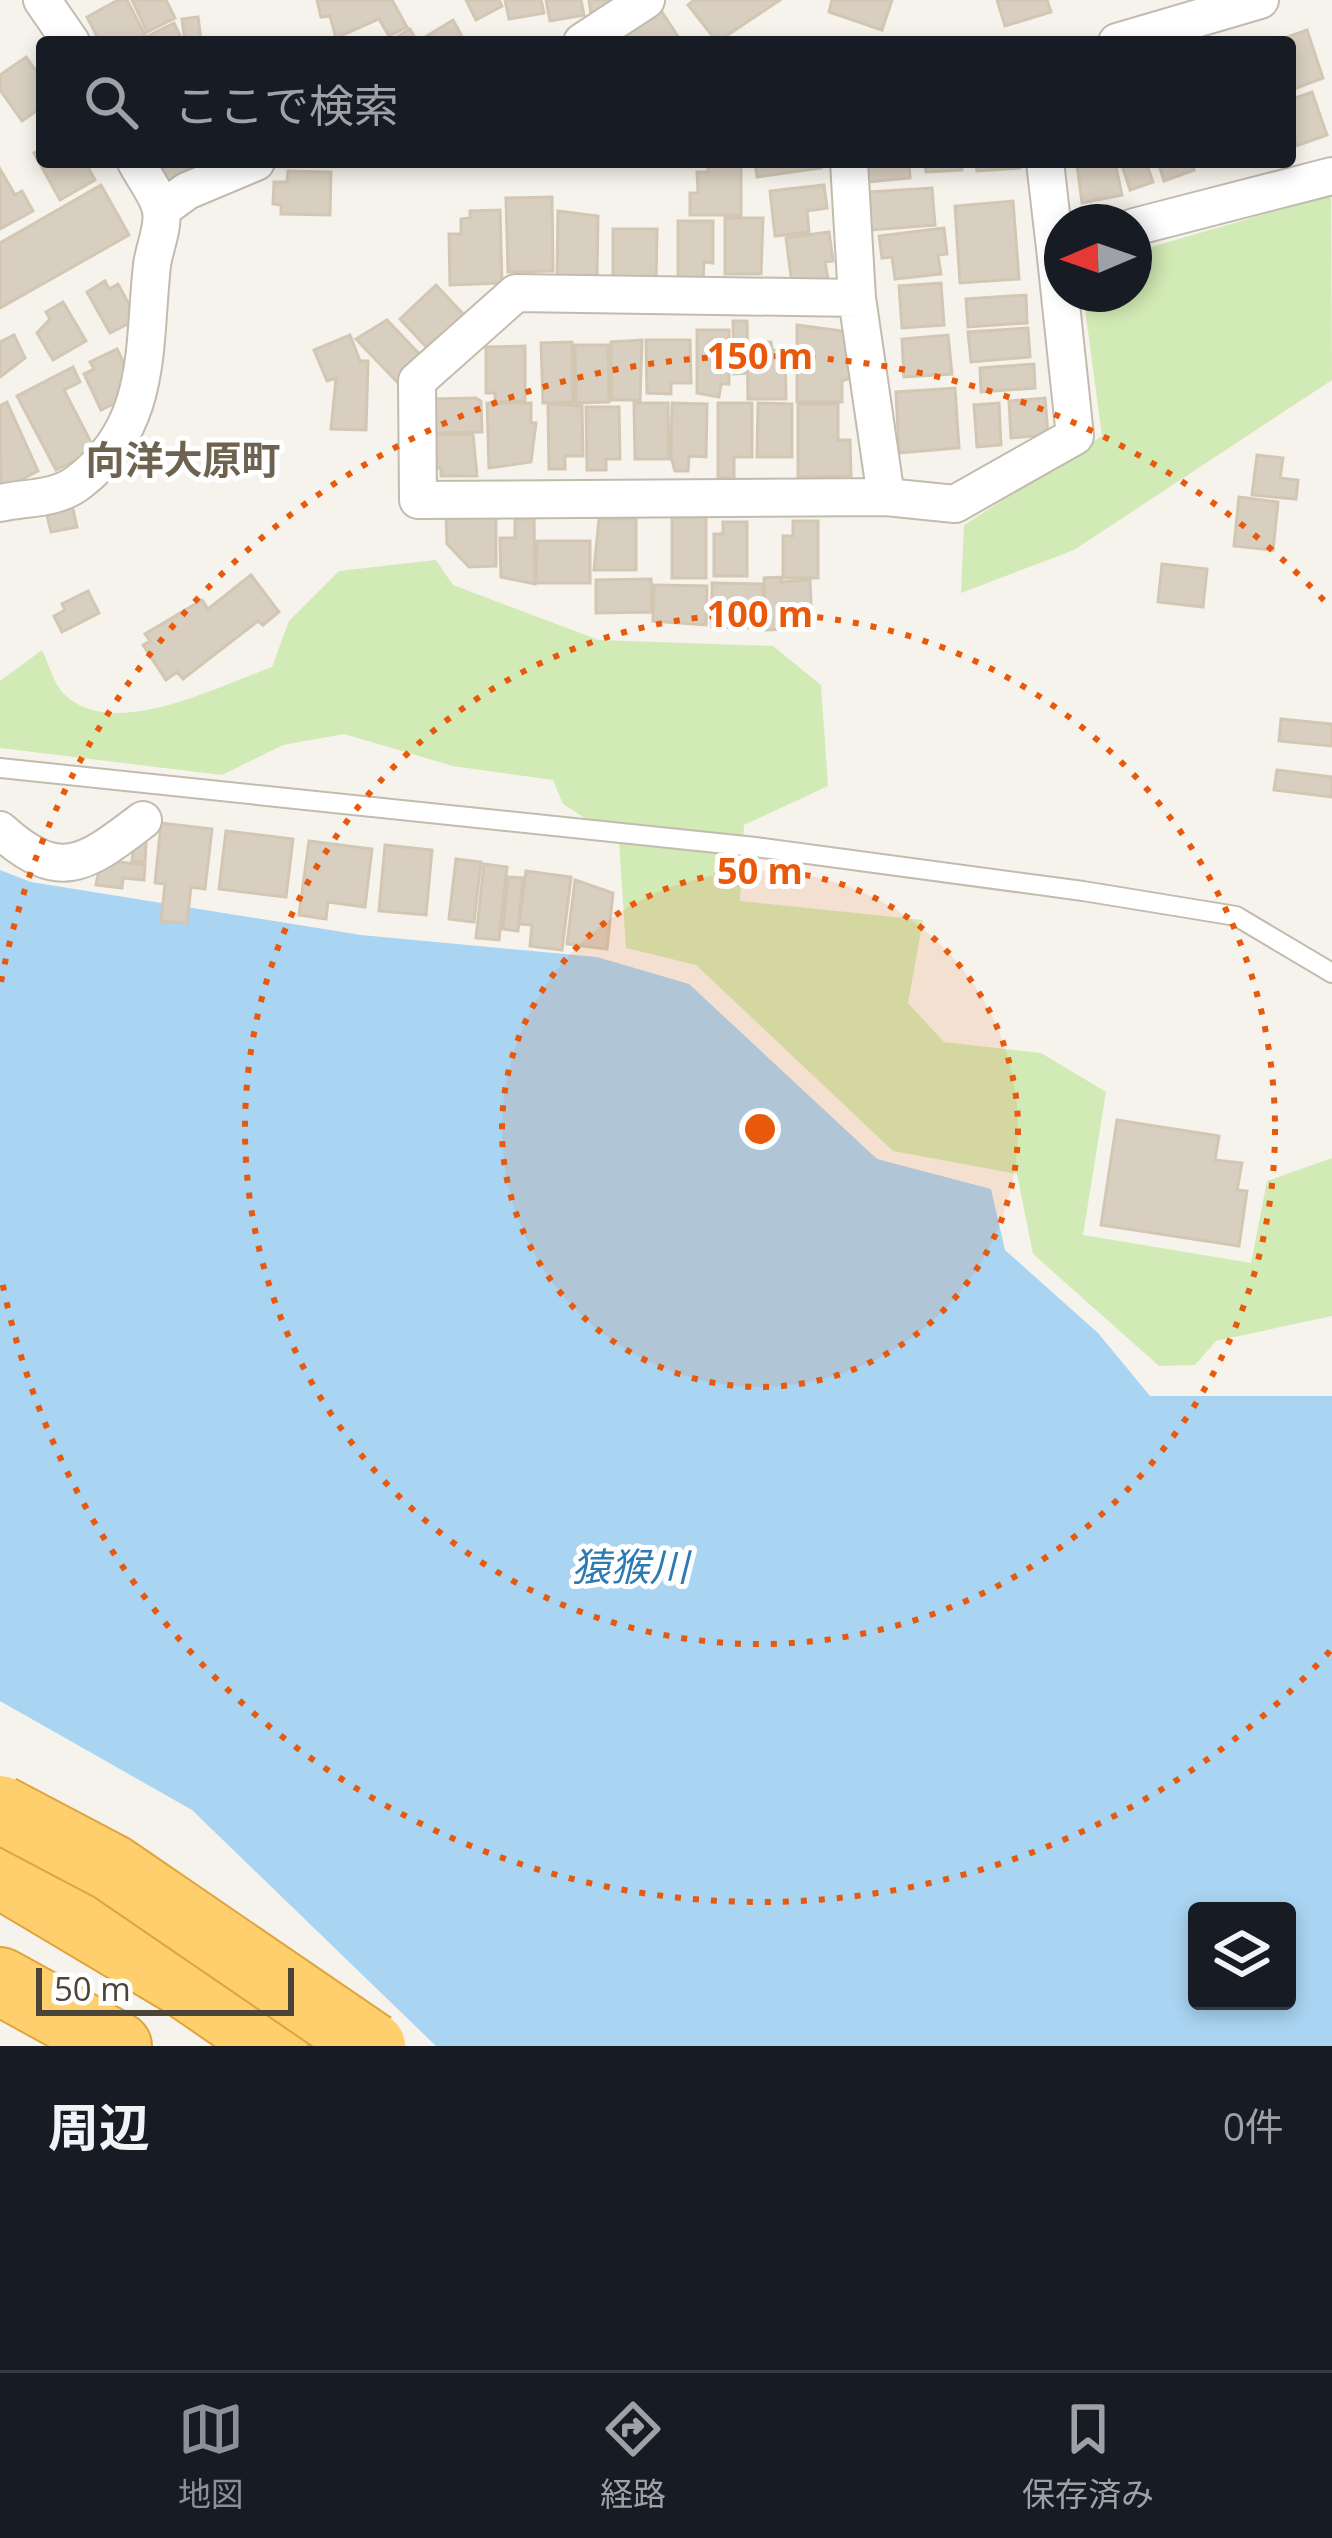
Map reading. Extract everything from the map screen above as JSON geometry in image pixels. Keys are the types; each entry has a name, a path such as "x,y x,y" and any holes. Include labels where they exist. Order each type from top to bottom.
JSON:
{"highway":[{"path":"0,1809 112,1868 372,2046"},
{"path":"0,1874 181,1982 274,2046"},
{"path":"0,1894 202,2046"},
{"path":"0,1981 118,2046"}],"street":[{"path":"42,0 67,36"},
{"path":"591,36 646,0"},
{"path":"1137,36 1260,0"},
{"path":"0,503 52,496 77,484 114,449 136,411 146,368 152,265 161,210 139,168"},
{"path":"161,210 187,191 242,168"},
{"path":"849,168 857,298 886,497"},
{"path":"1046,168 1051,204"},
{"path":"1152,222 1332,176"},
{"path":"857,298 516,293 417,381 418,500 886,497 955,504 1076,436 1064,312"},
{"path":"0,830 26,852 57,865 90,860 143,820"},
{"path":"0,2019 62,2037 74,2046"}],"lane":[{"path":"0,768 755,847 1236,916 1332,973"}],"green space":[{"path":"1331,195 1332,380 1074,550 961,593 964,525 1102,436 1085,312 1152,312 1152,247"},
{"path":"436,560 453,585 599,640 773,646 821,685 828,786 744,825 740,901 923,920 908,1003 944,1042 1041,1053 1106,1092 1083,1235 1251,1263 1267,1181 1332,1158 1332,1316 1216,1341 1195,1365 1159,1366 1033,1254 1017,1174 893,1151 696,965 626,948 619,840 563,804 553,780 453,766 344,734 283,745 222,775 0,748 0,681 42,650 60,689 84,707 108,713 166,706 272,667 289,621 339,571"}],"water":[{"name":"猿猴川","path":"0,870 31,882 361,935 597,957 689,984 877,1159 991,1189 1005,1250 1098,1333 1150,1396 1332,1396 1332,2046 436,2046 192,1810 0,1701"}],"building":[{"path":"127,0 145,35 97,36 87,17"},
{"path":"132,0 166,0 175,18 147,32"},
{"path":"317,0 392,0 407,27 389,36 379,19 335,36 330,16 321,17"},
{"path":"466,0 499,0 502,6 476,20"},
{"path":"505,0 541,0 544,13 509,19"},
{"path":"546,0 581,0 584,15 550,21"},
{"path":"589,0 629,0 591,15"},
{"path":"694,0 780,0 726,36 712,36 688,5"},
{"path":"832,0 892,0 882,30 829,12"},
{"path":"997,0 1047,0 1051,12 1005,26"},
{"path":"660,9 678,36 621,36"},
{"path":"198,17 200,36 184,36 182,19"},
{"path":"453,20 462,36 427,36"},
{"path":"174,23 180,36 148,36"},
{"path":"1307,30 1323,78 1296,88 1296,36 1290,36"},
{"path":"26,57 36,71 36,111 22,121 0,90 0,75"},
{"path":"1312,92 1327,135 1296,146 1296,98"},
{"path":"42,168 88,168 95,180 60,200"},
{"path":"152,168 198,168 200,172 163,190"},
{"path":"708,168 741,168 741,215 690,215 690,193 698,193 697,172 708,172"},
{"path":"756,168 821,168 757,177"},
{"path":"866,168 909,168 910,178 867,182"},
{"path":"926,168 962,170 926,172"},
{"path":"1077,168 1116,168 1122,195 1082,203"},
{"path":"1123,168 1148,168 1153,182 1130,190"},
{"path":"1160,168 1193,168 1194,170 1164,181"},
{"path":"0,169 15,195 22,191 33,211 0,229"},
{"path":"288,171 331,172 330,215 281,214 281,205 273,204 274,182 287,182"},
{"path":"101,185 129,235 0,308 0,243"},
{"path":"824,185 827,208 807,211 809,232 775,236 770,191"},
{"path":"932,188 935,225 871,230 869,192"},
{"path":"552,197 553,271 508,272 506,198"},
{"path":"1013,201 1019,279 960,283 955,206"},
{"path":"500,210 502,283 450,285 449,234 461,234 461,219 470,218 470,211"},
{"path":"558,211 598,216 597,278 557,277"},
{"path":"725,218 763,218 761,274 725,274"},
{"path":"678,221 713,221 713,263 704,262 703,281 678,281"},
{"path":"944,228 947,254 938,255 941,274 895,279 892,257 882,258 879,236"},
{"path":"613,229 657,229 656,282 613,282"},
{"path":"829,232 833,261 825,262 828,279 792,284 786,238"},
{"path":"105,281 109,289 118,284 137,319 110,333 87,292"},
{"path":"941,283 944,325 902,328 899,286"},
{"path":"436,285 466,317 430,351 400,319"},
{"path":"1026,295 1027,323 968,327 966,299"},
{"path":"63,302 86,341 53,360 37,333 50,319 46,312"},
{"path":"387,320 424,359 398,383 356,339"},
{"path":"733,321 747,321 748,373 734,374"},
{"path":"797,325 850,332 850,378 842,381 842,402 797,402"},
{"path":"1028,328 1030,357 971,362 968,332"},
{"path":"697,330 729,330 729,384 721,384 719,397 697,393"},
{"path":"14,335 25,358 0,377 0,342"},
{"path":"350,335 360,361 368,361 366,430 331,429 336,378 327,381 314,350"},
{"path":"948,335 952,374 904,377 902,339"},
{"path":"642,340 640,400 612,400 611,342"},
{"path":"646,340 690,340 691,383 671,383 671,394 647,393"},
{"path":"572,342 573,402 543,403 541,343"},
{"path":"747,342 771,342 772,350 785,350 786,399 748,399"},
{"path":"575,345 608,345 609,402 576,403"},
{"path":"525,346 525,401 495,402 495,393 486,393 486,347"},
{"path":"117,349 138,392 101,410 84,374 94,369 90,362"},
{"path":"1034,364 1035,388 981,392 980,368"},
{"path":"73,367 80,382 64,390 95,450 56,470 17,396"},
{"path":"955,388 959,448 899,453 896,392"},
{"path":"1045,398 1048,435 1011,438 1009,401"},
{"path":"435,399 481,401 482,432 436,433"},
{"path":"7,402 38,471 1,490 0,406"},
{"path":"487,403 531,403 531,423 536,423 531,462 489,468"},
{"path":"634,403 668,403 669,459 635,459"},
{"path":"672,403 707,404 706,457 689,456 688,471 675,471 671,457"},
{"path":"718,403 752,403 752,457 734,457 734,478 718,478"},
{"path":"758,403 792,404 792,457 757,457"},
{"path":"999,403 1001,445 977,447 974,405"},
{"path":"548,404 582,406 583,456 565,456 565,469 549,469"},
{"path":"798,404 838,404 838,440 850,440 851,476 798,477"},
{"path":"586,407 619,407 620,459 606,459 606,470 587,470"},
{"path":"430,434 473,434 477,476 441,476 441,468 430,468"},
{"path":"1257,455 1283,458 1280,478 1298,480 1296,499 1252,495"},
{"path":"1239,497 1278,502 1273,550 1234,546"},
{"path":"72,505 77,527 51,532 46,511"},
{"path":"496,514 496,566 469,567 447,544 446,515"},
{"path":"672,517 706,517 706,578 672,578"},
{"path":"515,519 534,519 535,584 501,577 500,538 515,538"},
{"path":"599,519 636,519 636,570 594,570"},
{"path":"793,521 818,521 818,578 783,578 783,536 793,536"},
{"path":"723,522 747,522 747,576 714,576 714,534 723,534"},
{"path":"537,541 590,541 590,583 536,583"},
{"path":"1162,564 1207,569 1203,607 1158,602"},
{"path":"251,575 279,612 263,625 258,621 183,679 177,672 166,680 143,645 150,641 145,634 202,600 208,609"},
{"path":"781,577 781,582 810,580 812,628 766,630 764,578"},
{"path":"651,579 652,612 596,613 596,580"},
{"path":"712,583 763,584 762,628 712,627"},
{"path":"654,585 707,586 706,625 653,621"},
{"path":"88,591 99,613 62,632 54,616 65,610 62,604"},
{"path":"1281,719 1332,724 1332,746 1279,741"},
{"path":"1277,770 1332,777 1332,797 1274,790"},
{"path":"161,823 212,829 205,889 191,887 187,923 161,921 165,884 155,883"},
{"path":"226,831 293,839 286,897 219,889"},
{"path":"134,841 146,842 145,862 132,861"},
{"path":"309,841 372,849 365,907 328,902 326,919 299,915"},
{"path":"385,845 432,850 426,915 379,911"},
{"path":"456,859 481,862 474,922 449,919"},
{"path":"111,861 145,865 144,880 123,878 122,888 96,885 99,869"},
{"path":"484,864 507,867 499,940 476,938"},
{"path":"526,871 571,877 562,950 530,946 532,925 519,924"},
{"path":"508,877 523,878 518,931 503,929"},
{"path":"575,880 613,893 607,949 567,944"},
{"path":"1117,1120 1219,1136 1215,1160 1242,1163 1237,1190 1247,1191 1239,1246 1101,1225"}],"district":[{"name":"向洋大原町","path":"183,460"}]}
